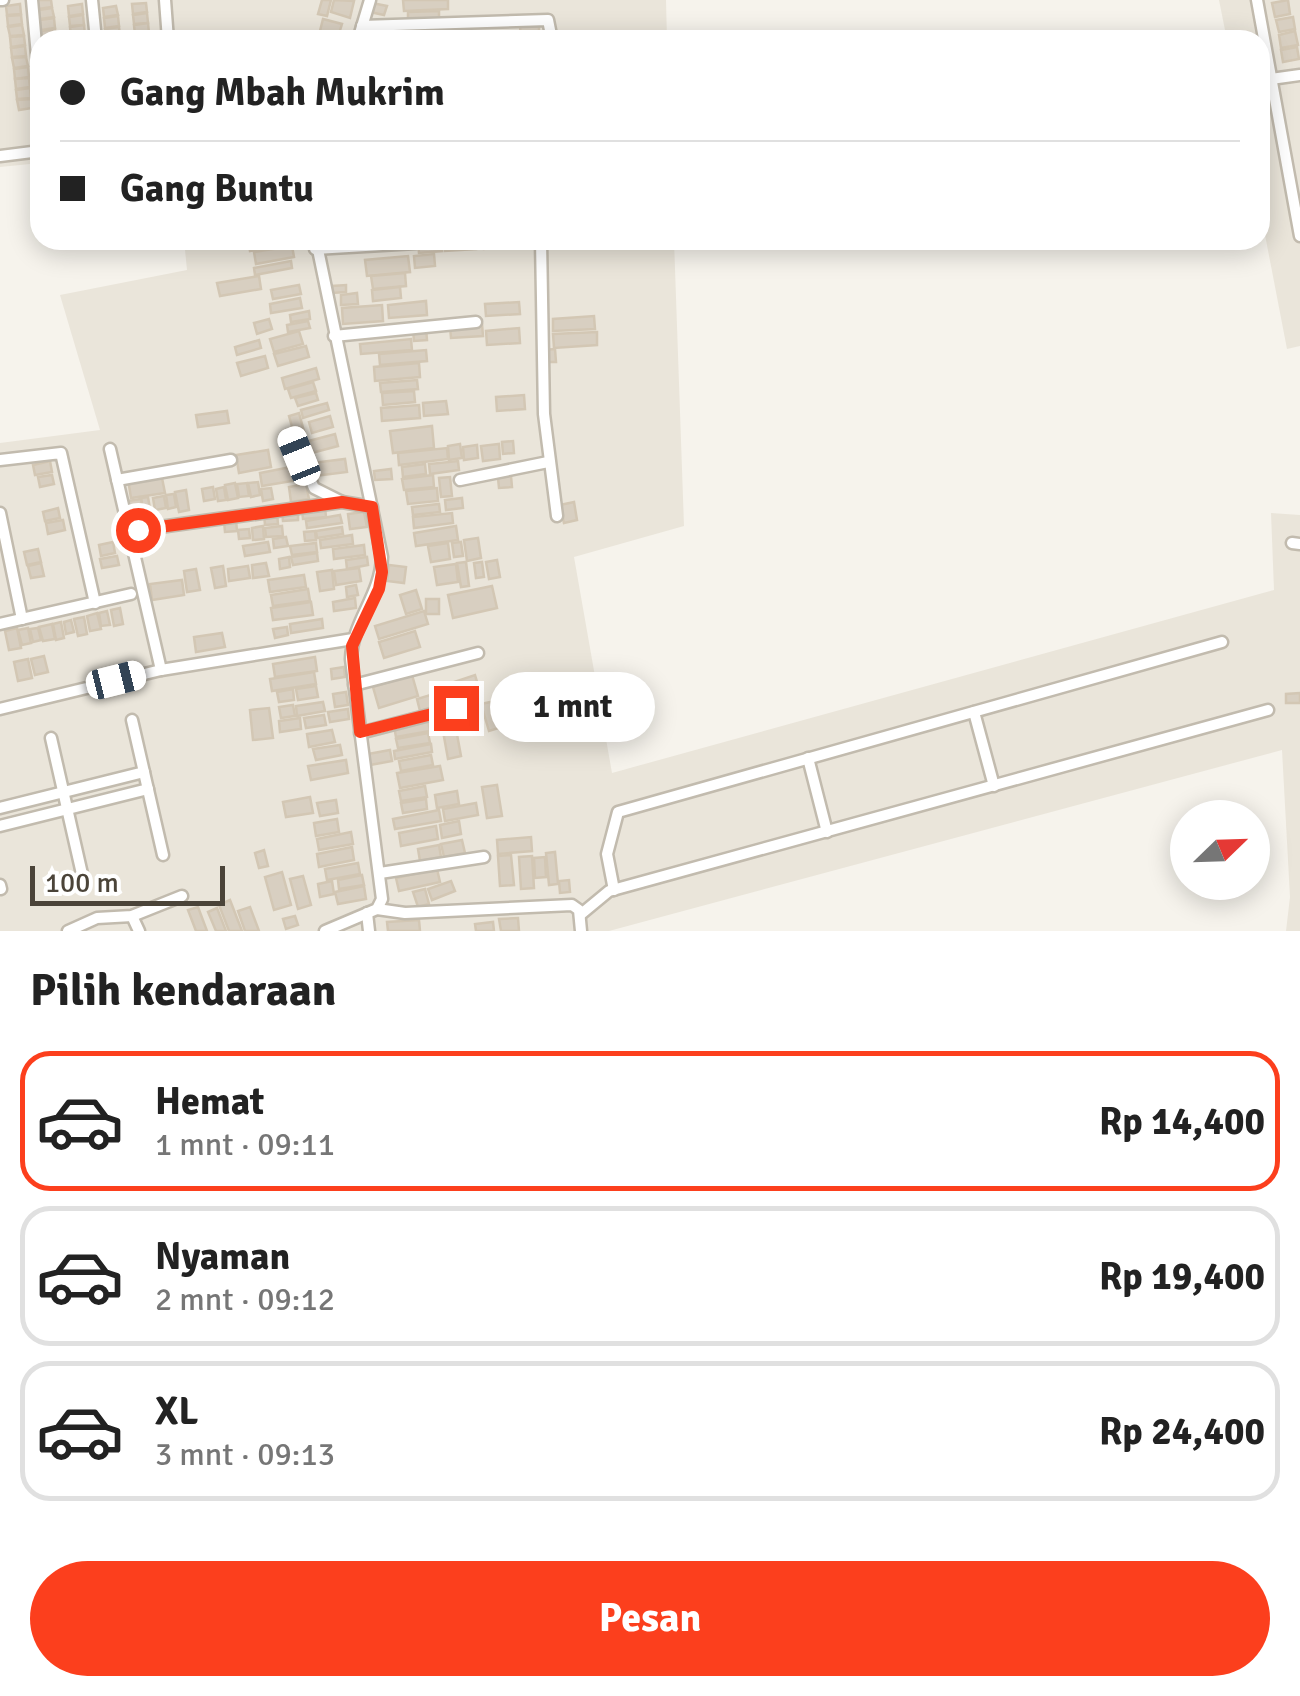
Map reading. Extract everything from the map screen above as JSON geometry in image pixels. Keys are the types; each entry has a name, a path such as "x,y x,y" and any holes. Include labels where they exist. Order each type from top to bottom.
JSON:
{"street":[{"path":"32,0 35,30"},
{"path":"92,0 95,30"},
{"path":"164,0 167,30"},
{"path":"361,30 370,0"},
{"path":"1257,0 1263,30"},
{"path":"362,26 548,20 550,30"},
{"path":"1270,68 1300,236"},
{"path":"1272,79 1300,74"},
{"path":"0,156 30,152"},
{"path":"316,250 372,507 382,572 379,589 352,643 351,658 383,895 372,911 369,931"},
{"path":"541,250 548,462 558,516"},
{"path":"334,336 476,322"},
{"path":"290,435 314,488 342,502 372,507"},
{"path":"110,449 161,670"},
{"path":"0,460 60,453 96,603"},
{"path":"117,480 231,460"},
{"path":"460,480 548,462"},
{"path":"138,530 342,502"},
{"path":"0,512 22,619"},
{"path":"0,624 131,594"},
{"path":"614,890 607,854 618,812 1222,642"},
{"path":"0,708 161,670 352,643"},
{"path":"354,686 478,652"},
{"path":"360,732 456,708"},
{"path":"580,915 614,890 1268,710"},
{"path":"974,712 994,786"},
{"path":"132,720 163,855"},
{"path":"51,738 82,874"},
{"path":"808,758 828,832"},
{"path":"0,808 144,772"},
{"path":"0,826 148,789"},
{"path":"380,874 484,857"},
{"path":"68,931 96,918 132,916 182,896"},
{"path":"325,931 372,911 405,914 572,906 580,915 580,931"},
{"path":"132,916 138,931"}],"shaded area":[{"path":"0,0 666,0 667,30 30,30 30,164 0,167"},
{"path":"1219,0 1300,0 1300,346 1287,349 1268,250 1270,30 1225,30"},
{"path":"185,250 674,250 684,526 574,557 612,773 1274,590 1271,513 1300,515 1300,931 1286,931 1290,897 1282,750 609,931 0,931 0,443 100,430 60,295 187,270"}],"building":[{"path":"37,0 51,0 52,7 38,9"},
{"path":"322,0 331,0 327,16 318,14"},
{"path":"334,0 354,1 350,18 331,12"},
{"path":"403,0 448,0 448,9 404,11"},
{"path":"1288,0 1290,14 1275,17 1272,3"},
{"path":"146,3 147,12 133,14 132,4"},
{"path":"372,3 387,6 384,15 370,12"},
{"path":"20,4 21,14 7,15 6,6"},
{"path":"82,4 83,14 69,16 68,6"},
{"path":"116,6 118,15 104,17 103,8"},
{"path":"52,8 54,17 40,19 39,10"},
{"path":"439,11 439,20 408,22 408,12"},
{"path":"147,13 148,23 134,24 133,15"},
{"path":"21,15 22,24 8,26 7,16"},
{"path":"83,15 84,25 70,26 69,17"},
{"path":"118,16 119,26 105,28 104,18"},
{"path":"1293,17 1295,29 1279,32 1276,20"},
{"path":"54,18 55,28 41,30 40,20"},
{"path":"323,19 342,24 340,30 320,30"},
{"path":"148,23 149,30 134,30 134,25"},
{"path":"22,25 24,35 10,36 8,27"},
{"path":"520,26 539,26 539,30 520,30"},
{"path":"1295,31 1298,45 1281,48 1279,35"},
{"path":"24,36 25,45 11,47 10,37"},
{"path":"25,46 26,56 12,57 11,48"},
{"path":"1297,47 1299,59 1283,62 1281,50"},
{"path":"26,57 28,66 14,68 12,58"},
{"path":"28,67 29,77 15,79 14,69"},
{"path":"29,78 30,87 16,89 15,79"},
{"path":"30,88 30,98 17,99 16,90"},
{"path":"30,99 30,108 19,110 17,100"},
{"path":"293,250 294,257 256,264 254,252"},
{"path":"434,254 435,266 415,268 414,256"},
{"path":"408,256 410,272 367,276 365,260"},
{"path":"291,261 292,268 255,275 254,268"},
{"path":"405,273 406,286 373,289 371,276"},
{"path":"259,276 261,289 220,296 217,283"},
{"path":"299,285 301,294 273,299 271,290"},
{"path":"346,285 346,292 332,293 332,286"},
{"path":"400,287 401,298 373,301 372,290"},
{"path":"357,293 358,304 341,305 341,295"},
{"path":"300,298 302,308 271,313 270,304"},
{"path":"426,301 427,315 389,318 388,305"},
{"path":"519,302 520,314 486,316 485,304"},
{"path":"382,305 383,321 343,324 342,308"},
{"path":"309,311 310,319 291,322 290,315"},
{"path":"594,316 595,329 553,331 553,319"},
{"path":"269,319 272,329 257,334 254,323"},
{"path":"308,321 310,328 288,332 287,325"},
{"path":"482,324 483,336 451,338 450,326"},
{"path":"426,328 427,340 414,341 413,329"},
{"path":"519,328 520,343 487,345 486,331"},
{"path":"299,331 303,344 274,352 270,339"},
{"path":"597,332 597,345 554,348 553,334"},
{"path":"411,339 412,350 361,354 360,344"},
{"path":"259,340 261,348 237,355 235,347"},
{"path":"306,346 309,357 278,366 274,354"},
{"path":"555,349 556,362 543,362 543,350"},
{"path":"426,350 427,361 380,365 379,354"},
{"path":"265,356 268,368 241,376 237,363"},
{"path":"419,363 420,377 375,381 374,367"},
{"path":"316,368 319,379 285,389 282,378"},
{"path":"417,380 418,389 381,392 380,383"},
{"path":"313,382 316,391 291,398 288,389"},
{"path":"414,391 415,402 383,405 382,393"},
{"path":"316,393 318,400 298,406 295,398"},
{"path":"524,395 525,409 497,411 496,397"},
{"path":"446,401 448,414 424,416 423,403"},
{"path":"327,403 329,410 303,418 301,410"},
{"path":"419,405 420,418 382,421 381,408"},
{"path":"227,411 229,423 198,427 196,415"},
{"path":"299,413 305,435 295,437 289,416"},
{"path":"330,416 333,427 312,433 309,422"},
{"path":"432,426 434,448 393,453 390,431"},
{"path":"335,434 338,446 308,454 305,442"},
{"path":"513,441 514,453 503,454 502,442"},
{"path":"460,444 462,458 449,460 448,446"},
{"path":"499,444 500,459 483,461 481,446"},
{"path":"477,445 478,458 464,460 463,447"},
{"path":"447,448 448,459 399,465 398,453"},
{"path":"268,450 271,467 239,473 236,455"},
{"path":"345,459 347,472 314,476 312,463"},
{"path":"50,461 52,472 35,475 33,465"},
{"path":"458,461 459,470 430,474 429,464"},
{"path":"425,464 426,474 403,477 402,467"},
{"path":"296,466 298,480 262,486 260,473"},
{"path":"391,469 392,479 375,480 374,471"},
{"path":"161,473 165,493 131,498 128,479"},
{"path":"52,475 54,484 40,487 38,477"},
{"path":"433,475 434,487 404,490 402,479"},
{"path":"511,476 512,487 499,488 498,478"},
{"path":"450,477 452,496 441,497 439,478"},
{"path":"258,482 260,495 251,497 248,483"},
{"path":"235,483 238,498 228,500 225,485"},
{"path":"247,483 249,496 239,497 237,484"},
{"path":"306,484 309,499 291,502 289,487"},
{"path":"213,487 215,499 204,501 202,489"},
{"path":"224,487 226,500 218,501 216,489"},
{"path":"271,488 273,499 263,501 261,489"},
{"path":"437,488 438,501 408,504 406,491"},
{"path":"186,490 189,510 179,512 175,492"},
{"path":"174,494 176,507 168,509 166,495"},
{"path":"164,496 166,508 155,510 153,498"},
{"path":"148,497 151,515 144,516 141,498"},
{"path":"462,498 463,508 446,510 445,500"},
{"path":"141,499 143,512 131,514 128,501"},
{"path":"574,502 577,520 564,523 560,505"},
{"path":"439,504 440,512 413,515 412,507"},
{"path":"325,507 326,517 303,519 302,510"},
{"path":"58,508 60,518 45,521 43,512"},
{"path":"298,511 298,520 283,521 282,512"},
{"path":"364,512 367,527 350,529 348,514"},
{"path":"277,513 278,524 265,525 264,514"},
{"path":"452,513 453,523 414,528 413,517"},
{"path":"340,515 342,523 307,528 306,521"},
{"path":"63,520 65,530 48,534 46,523"},
{"path":"236,520 237,531 225,532 224,521"},
{"path":"263,526 264,539 253,540 252,528"},
{"path":"282,526 283,536 266,537 265,528"},
{"path":"456,526 458,540 416,546 414,533"},
{"path":"342,527 343,534 317,538 316,531"},
{"path":"249,529 250,538 239,539 238,530"},
{"path":"315,531 316,540 305,541 304,532"},
{"path":"352,535 353,544 321,548 320,540"},
{"path":"286,537 288,546 274,548 273,539"},
{"path":"478,538 481,558 467,561 464,540"},
{"path":"113,542 115,553 101,556 99,545"},
{"path":"268,542 270,552 245,556 243,546"},
{"path":"461,542 463,556 454,557 452,543"},
{"path":"316,543 317,552 292,555 290,546"},
{"path":"448,543 450,559 431,562 428,546"},
{"path":"364,545 365,555 334,559 333,549"},
{"path":"38,549 41,562 27,565 24,552"},
{"path":"317,553 318,561 293,565 291,557"},
{"path":"117,556 119,565 102,568 100,559"},
{"path":"289,557 290,567 280,569 279,559"},
{"path":"367,557 368,565 347,569 346,560"},
{"path":"497,560 500,577 489,579 486,562"},
{"path":"466,562 469,586 461,587 457,563"},
{"path":"482,562 484,577 476,578 474,563"},
{"path":"41,563 44,576 31,578 28,566"},
{"path":"266,563 269,576 253,578 252,565"},
{"path":"456,564 458,582 437,585 434,567"},
{"path":"389,565 406,567 404,583 387,581"},
{"path":"223,566 226,586 215,588 211,568"},
{"path":"248,566 250,578 229,581 228,569"},
{"path":"359,568 361,581 336,585 334,571"},
{"path":"196,569 200,590 187,592 184,571"},
{"path":"332,570 334,589 320,591 317,572"},
{"path":"304,575 306,587 270,592 268,580"},
{"path":"182,580 184,595 152,600 150,584"},
{"path":"356,585 358,595 347,597 346,587"},
{"path":"492,586 497,608 453,618 448,595"},
{"path":"308,589 310,601 273,606 271,595"},
{"path":"416,590 422,609 406,614 400,595"},
{"path":"355,598 356,608 334,611 333,602"},
{"path":"426,599 439,599 439,614 426,614"},
{"path":"311,602 313,615 273,620 271,608"},
{"path":"120,608 123,624 114,626 111,610"},
{"path":"107,611 110,625 101,626 99,613"},
{"path":"424,611 428,624 379,639 375,626"},
{"path":"97,613 101,629 90,631 87,616"},
{"path":"84,617 87,634 78,636 74,619"},
{"path":"322,619 323,628 291,633 290,624"},
{"path":"71,620 74,632 66,634 64,622"},
{"path":"61,622 64,638 56,640 53,624"},
{"path":"52,624 55,639 43,641 39,627"},
{"path":"287,627 288,635 275,638 273,629"},
{"path":"17,628 21,648 9,650 5,631"},
{"path":"28,628 31,643 22,645 18,630"},
{"path":"38,628 41,640 33,642 30,629"},
{"path":"415,631 420,647 384,658 379,642"},
{"path":"222,633 225,647 196,652 194,637"},
{"path":"44,656 48,672 35,675 31,659"},
{"path":"315,657 317,671 275,677 273,664"},
{"path":"28,659 32,678 18,681 14,662"},
{"path":"344,667 345,677 332,679 331,669"},
{"path":"314,672 316,684 272,691 270,679"},
{"path":"412,675 418,696 379,708 373,687"},
{"path":"475,675 480,692 453,700 448,684"},
{"path":"316,686 318,697 298,700 296,689"},
{"path":"293,689 294,700 279,702 277,692"},
{"path":"450,689 453,700 420,711 417,699"},
{"path":"346,692 348,705 335,707 333,694"},
{"path":"1300,693 1300,703 1286,703 1286,694"},
{"path":"495,701 502,727 489,731 481,704"},
{"path":"323,702 325,711 297,716 296,706"},
{"path":"293,705 295,716 281,718 279,707"},
{"path":"269,708 273,738 253,740 250,710"},
{"path":"348,709 349,719 330,722 328,712"},
{"path":"324,715 326,725 306,728 304,718"},
{"path":"300,718 301,729 280,732 279,721"},
{"path":"454,718 461,756 448,759 441,720"},
{"path":"428,720 430,731 396,737 394,726"},
{"path":"332,730 335,742 309,747 307,734"},
{"path":"428,733 430,743 398,748 396,739"},
{"path":"431,744 432,752 395,759 394,751"},
{"path":"340,745 342,755 316,760 313,749"},
{"path":"390,750 392,761 370,765 368,754"},
{"path":"431,755 433,765 401,771 399,761"},
{"path":"346,760 348,773 311,780 308,766"},
{"path":"440,766 443,780 400,788 397,773"},
{"path":"497,785 502,816 487,818 482,787"},
{"path":"425,786 427,797 401,801 399,791"},
{"path":"457,791 459,804 437,808 435,795"},
{"path":"310,797 313,813 286,817 283,802"},
{"path":"426,799 427,809 403,813 401,803"},
{"path":"336,800 338,813 320,816 317,803"},
{"path":"476,803 478,815 445,821 443,809"},
{"path":"439,810 441,821 395,829 393,819"},
{"path":"337,819 339,832 316,836 314,823"},
{"path":"459,821 461,834 442,838 440,825"},
{"path":"436,826 438,839 401,846 399,833"},
{"path":"351,832 353,844 319,850 317,839"},
{"path":"531,837 532,851 498,854 497,840"},
{"path":"462,840 465,853 444,857 441,844"},
{"path":"439,845 441,857 420,861 418,849"},
{"path":"352,847 354,860 319,867 317,854"},
{"path":"264,850 268,866 259,868 255,853"},
{"path":"555,852 558,884 549,885 546,853"},
{"path":"511,855 514,885 500,886 498,856"},
{"path":"532,856 534,888 521,889 519,857"},
{"path":"545,857 546,877 535,878 534,858"},
{"path":"358,863 360,874 327,880 325,869"},
{"path":"437,869 440,882 399,891 396,878"},
{"path":"282,872 291,905 274,910 265,877"},
{"path":"362,875 364,885 339,889 338,880"},
{"path":"303,876 311,905 298,909 290,879"},
{"path":"569,880 570,892 560,893 559,881"},
{"path":"332,881 334,894 320,897 318,884"},
{"path":"451,881 455,891 432,900 428,889"},
{"path":"364,886 366,899 338,904 335,892"},
{"path":"425,889 429,904 418,907 413,892"},
{"path":"230,900 242,931 229,931 219,905"},
{"path":"198,907 207,931 196,931 188,910"},
{"path":"250,907 259,931 245,931 238,911"},
{"path":"217,908 226,931 216,931 208,912"},
{"path":"295,916 298,925 286,929 283,919"},
{"path":"518,918 519,931 501,931 499,919"},
{"path":"419,920 420,931 388,931 387,922"},
{"path":"493,922 494,931 476,931 475,924"}],"route":[{"path":"138,530 342,502 372,507 382,572 379,589 352,646 360,732 456,708"}]}
